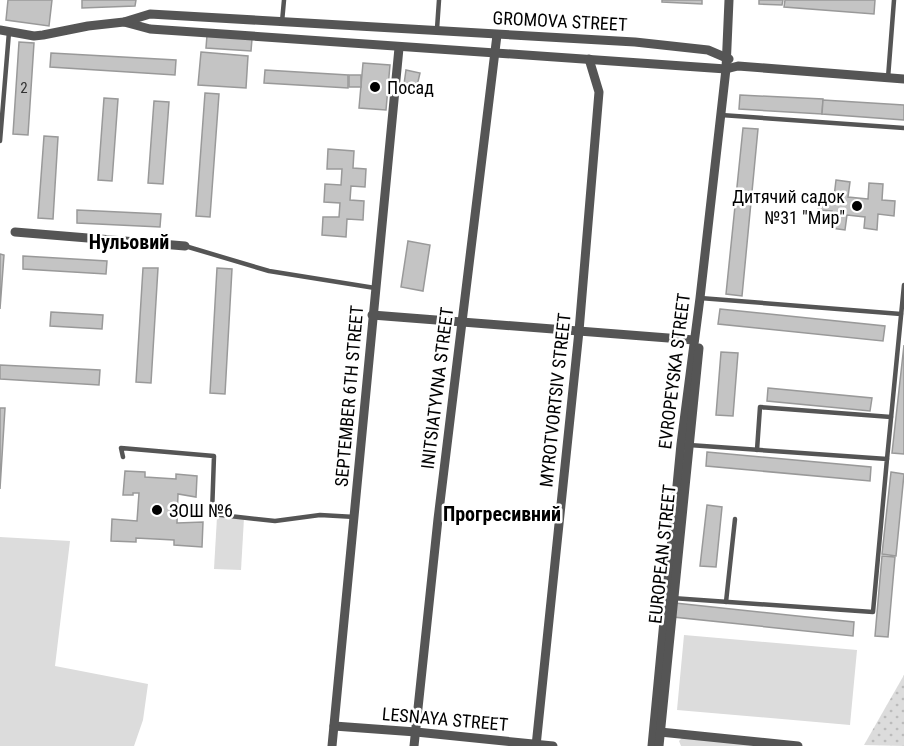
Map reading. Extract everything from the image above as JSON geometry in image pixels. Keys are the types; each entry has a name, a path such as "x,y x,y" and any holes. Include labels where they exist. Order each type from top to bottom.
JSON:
{"street":[{"name":"EVROPEYSKA STREET","path":"652,746 681,444 726,74 729,0"},
{"name":"GROMOVA STREET","path":"5,31 43,35 124,21 150,14 437,29 497,35 635,42 708,50 725,56 738,66 904,79"},
{"name":"GROMOVA STREET","path":"124,21 150,29 399,48 589,59 726,74 738,66"},
{"name":"INITSIATYVNA STREET","path":"414,746 438,519 497,35"},
{"name":"SEPTEMBER 6TH STREET","path":"332,746 399,48"},
{"name":"MYROTVORTSIV STREET","path":"536,745 579,331 599,92 589,59"},
{"name":"EUROPEAN STREET","path":"659,746 726,74"},
{"path":"15,232 185,246"},
{"path":"372,315 694,340"},
{"name":"LESNAYA STREET","path":"334,726 553,746"},
{"path":"660,732 798,746"}],"lane":[{"path":"282,22 284,0"},
{"path":"437,29 439,0"},
{"path":"888,78 894,0"},
{"path":"0,141 5,31"},
{"path":"720,115 764,120 904,128"},
{"path":"185,246 269,271 375,288"},
{"path":"667,597 873,612 904,285"},
{"path":"700,298 901,314"},
{"path":"757,450 760,406 891,417"},
{"path":"681,444 887,459"},
{"path":"123,457 121,448 214,456 212,514 275,521 320,515 355,517"},
{"path":"726,602 735,519"}],"shaded area":[{"path":"217,517 244,518 241,570 214,569"},
{"path":"0,537 70,541 55,666 148,684 143,720 134,746 0,746"},
{"path":"684,635 857,650 850,725 677,710"},
{"path":"904,675 904,746 864,745"},
{"path":"683,737 765,746 681,746 679,741"}],"building":[{"path":"8,0 52,0 49,26 6,20"},
{"path":"82,0 136,0 135,6 82,8"},
{"path":"662,0 702,0 702,4 662,2"},
{"path":"759,0 783,0 782,5 759,4"},
{"path":"785,0 875,0 874,14 784,7"},
{"path":"207,35 252,39 251,51 206,48"},
{"path":"19,42 34,43 28,135 13,134"},
{"path":"201,52 248,56 246,88 198,85"},
{"path":"51,53 176,60 175,75 50,67"},
{"path":"363,63 390,65 386,110 359,108"},
{"path":"265,70 348,75 348,88 264,83"},
{"path":"406,70 420,73 417,86 404,84"},
{"path":"349,75 361,75 361,87 349,87"},
{"path":"205,93 219,94 210,217 196,216"},
{"path":"740,95 823,99 822,114 739,109"},
{"path":"104,98 118,99 112,181 98,180"},
{"path":"823,100 904,105 904,120 822,114"},
{"path":"154,101 169,102 163,184 148,183"},
{"path":"743,128 758,129 742,296 726,294"},
{"path":"44,136 58,137 53,219 38,218"},
{"path":"328,149 354,151 353,168 366,169 365,187 351,186 350,200 364,201 363,220 347,219 346,237 322,235 323,217 339,217 340,203 324,202 325,184 341,185 342,169 327,169"},
{"name":"Дитячий садок №31 \"Мир\"","path":"836,180 850,182 848,197 868,199 869,183 883,184 882,200 895,201 894,216 878,214 877,230 864,228 865,217 847,215 845,230 831,228 832,211 818,210 820,196 834,197"},
{"path":"77,210 161,214 160,227 77,223"},
{"path":"408,241 430,245 423,291 401,287"},
{"path":"0,254 4,255 0,309"},
{"path":"23,256 107,261 106,274 23,269"},
{"path":"143,268 158,268 151,383 136,382"},
{"path":"217,268 232,269 225,394 210,393"},
{"path":"720,309 885,326 883,341 718,324"},
{"path":"51,312 103,315 102,329 50,326"},
{"path":"904,345 904,454 892,453"},
{"path":"721,352 738,353 733,416 716,415"},
{"path":"0,365 100,370 99,385 0,379"},
{"path":"768,388 872,398 870,411 767,401"},
{"path":"0,408 5,408 0,489"},
{"path":"707,452 871,467 870,481 706,466"},
{"path":"125,471 145,472 145,477 176,479 176,474 197,476 196,497 178,494 177,523 203,522 202,547 174,545 174,540 136,538 136,542 111,541 112,519 137,521 139,493 123,495"},
{"path":"891,472 904,474 896,556 882,554"},
{"path":"707,505 722,507 716,567 700,566"},
{"path":"882,556 895,557 888,637 875,636"},
{"path":"675,603 854,622 853,636 673,617"}],"place":[{"name":"Посад","path":"375,87"},
{"name":"Дитячий садок №31 \"Мир\"","path":"857,206"},
{"name":"ЗОШ №6","path":"157,510"}],"district":[{"name":"Нульовий","path":"129,242"},
{"name":"Прогресивний","path":"502,514"}]}
